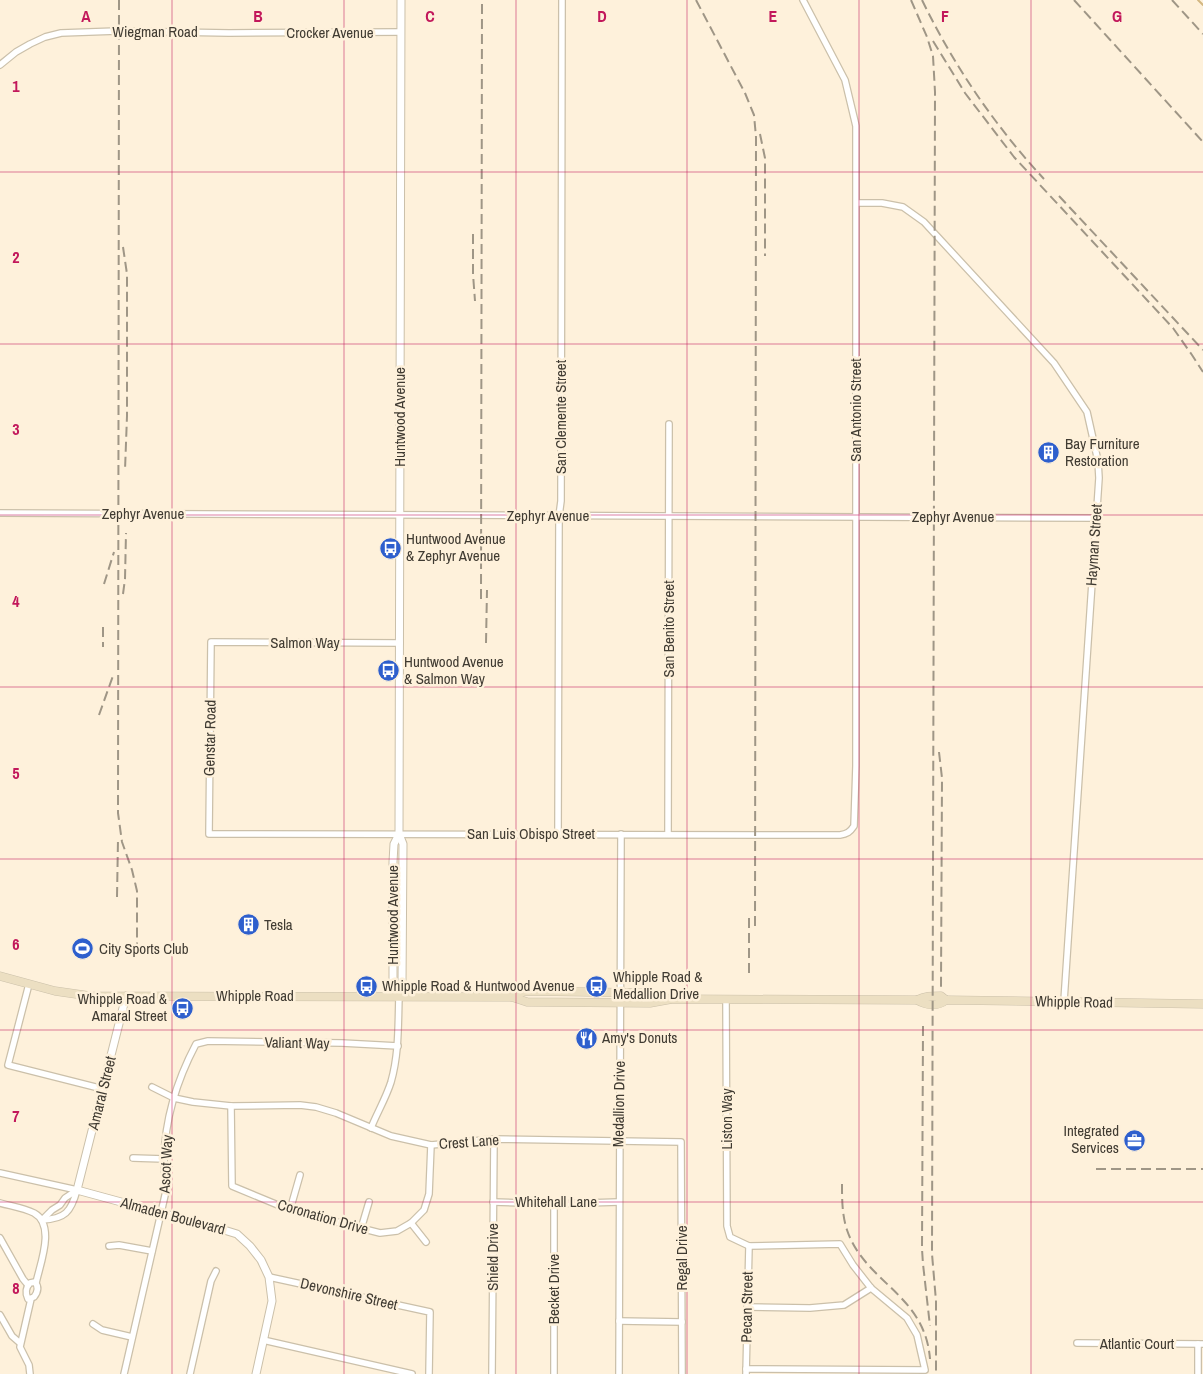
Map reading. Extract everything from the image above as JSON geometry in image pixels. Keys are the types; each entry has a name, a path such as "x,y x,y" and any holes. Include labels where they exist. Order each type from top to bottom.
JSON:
{"main road":[{"name":"Whipple Road","path":"0,976 72,994 90,996 512,997 527,1002 650,1003 672,999 917,1000 924,1004 940,1004 946,1000 1203,1004"},
{"name":"Whipple Road","path":"512,997 525,991 621,992 651,993 672,999"}],"street":[{"name":"Huntwood Avenue","path":"371,1128 391,1084 398,1046 399,997 402,984 403,844 399,834 401,0"},
{"name":"San Clemente Street","path":"558,834 562,0"},
{"name":"San Antonio Street","path":"803,0 845,80 856,126 855,820 851,831"},
{"name":"Wiegman Road","path":"0,65 30,44 45,37 61,33 117,31 229,33"},
{"name":"Crocker Avenue","path":"229,33 400,32"},
{"name":"Hayman Street","path":"857,203 882,203 903,207 924,222 1054,363 1087,412 1098,461 1098,478 1064,1002"},
{"name":"San Benito Street","path":"668,834 669,424"},
{"name":"Zephyr Avenue","path":"0,514 1096,518"},
{"name":"Salmon Way","path":"210,642 400,643"},
{"name":"Genstar Road","path":"209,834 210,642"},
{"name":"San Luis Obispo Street","path":"209,834 840,835 851,831"},
{"name":"Medallion Drive","path":"619,1374 621,834"},
{"path":"29,984 8,1065 103,1089"},
{"name":"Amaral Street","path":"42,1220 56,1219 65,1214 74,1202 126,996"},
{"name":"Liston Way","path":"726,1000 727,1226 730,1237 749,1246"},
{"name":"Valiant Way","path":"196,1044 208,1041 342,1043 398,1046"},
{"name":"Ascot Way","path":"124,1374 166,1191 164,1159 170,1111 178,1081 196,1044"},
{"name":"Crest Lane","path":"152,1087 174,1098 193,1102 231,1106 300,1105 316,1107 336,1113 391,1136 430,1145 494,1139 681,1142"},
{"name":"Coronation Drive","path":"231,1106 232,1186 290,1210 380,1233 396,1231 411,1223"},
{"name":"Shield Drive","path":"492,1374 494,1139"},
{"name":"Regal Drive","path":"681,1142 682,1374"},
{"path":"426,1242 411,1223 424,1210 429,1194 430,1145"},
{"path":"133,1158 164,1159"},
{"path":"0,1172 77,1190"},
{"path":"290,1210 300,1176"},
{"path":"42,1220 52,1210 60,1206 65,1198 77,1190"},
{"name":"Almaden Boulevard","path":"77,1190 237,1234 250,1246 261,1260 269,1276 272,1300 256,1374"},
{"path":"361,1229 369,1202"},
{"name":"Whitehall Lane","path":"493,1202 554,1204 619,1202"},
{"path":"0,1203 36,1214 42,1220 45,1229 46,1241 36,1283 38,1291 31,1299 20,1343 22,1352 29,1365 30,1374"},
{"name":"Becket Drive","path":"554,1204 554,1374"},
{"path":"0,1238 28,1285"},
{"path":"746,1371 925,1370 917,1335 907,1318 871,1288 840,1244 749,1246"},
{"path":"108,1246 119,1245 152,1251"},
{"name":"Pecan Street","path":"746,1371 749,1246"},
{"path":"190,1374 211,1281 216,1271"},
{"name":"Devonshire Street","path":"269,1276 430,1312 429,1374"},
{"path":"28,1285 36,1283"},
{"path":"28,1285 26,1294 28,1299 31,1299"},
{"path":"747,1307 810,1308 844,1305 871,1288"},
{"path":"0,1315 12,1336 20,1343"},
{"path":"619,1321 682,1322"},
{"path":"93,1324 102,1330 132,1337"},
{"path":"264,1340 412,1374"},
{"name":"Atlantic Court","path":"1077,1343 1200,1344"},
{"path":"1198,1374 1200,1344"}],"waterway":[{"path":"1198,0 1203,5"}],"railway":[{"path":"119,0 118,813 122,842 137,891 137,954"},
{"path":"481,599 482,0"},
{"path":"696,0 745,93 754,115 756,137 755,929"},
{"path":"911,0 933,56 935,92 932,1254 936,1301 936,1374"},
{"path":"922,0 962,72 992,116 1044,179"},
{"path":"1074,0 1203,142"},
{"path":"1172,0 1203,34"},
{"path":"933,41 965,93 1014,157 1173,328 1203,372"},
{"path":"760,134 765,158 765,256"},
{"path":"1059,196 1203,350"},
{"path":"473,234 475,301"},
{"path":"123,247 127,274 125,470"},
{"path":"123,594 126,533"},
{"path":"104,584 114,552"},
{"path":"486,643 487,590"},
{"path":"103,627 103,647"},
{"path":"99,715 114,673"},
{"path":"939,752 942,778 941,987"},
{"path":"117,897 118,839"},
{"path":"749,918 749,976"},
{"path":"923,1026 922,1249 930,1326"},
{"path":"1096,1169 1203,1169"},
{"path":"842,1184 844,1219 856,1248 917,1319 926,1337 930,1359"}],"place":[{"name":"Bay Furniture Restoration","path":"1049,453"},
{"name":"Huntwood Avenue & Zephyr Avenue","path":"390,548"},
{"name":"Huntwood Avenue & Salmon Way","path":"388,671"},
{"name":"Tesla","path":"248,925"},
{"name":"City Sports Club","path":"83,949"},
{"name":"Whipple Road & Huntwood Avenue","path":"366,986"},
{"name":"Whipple Road & Medallion Drive","path":"597,986"},
{"name":"Whipple Road & Amaral Street","path":"183,1008"},
{"name":"Amy's Donuts","path":"586,1038"},
{"name":"Integrated Services","path":"1135,1140"}]}
